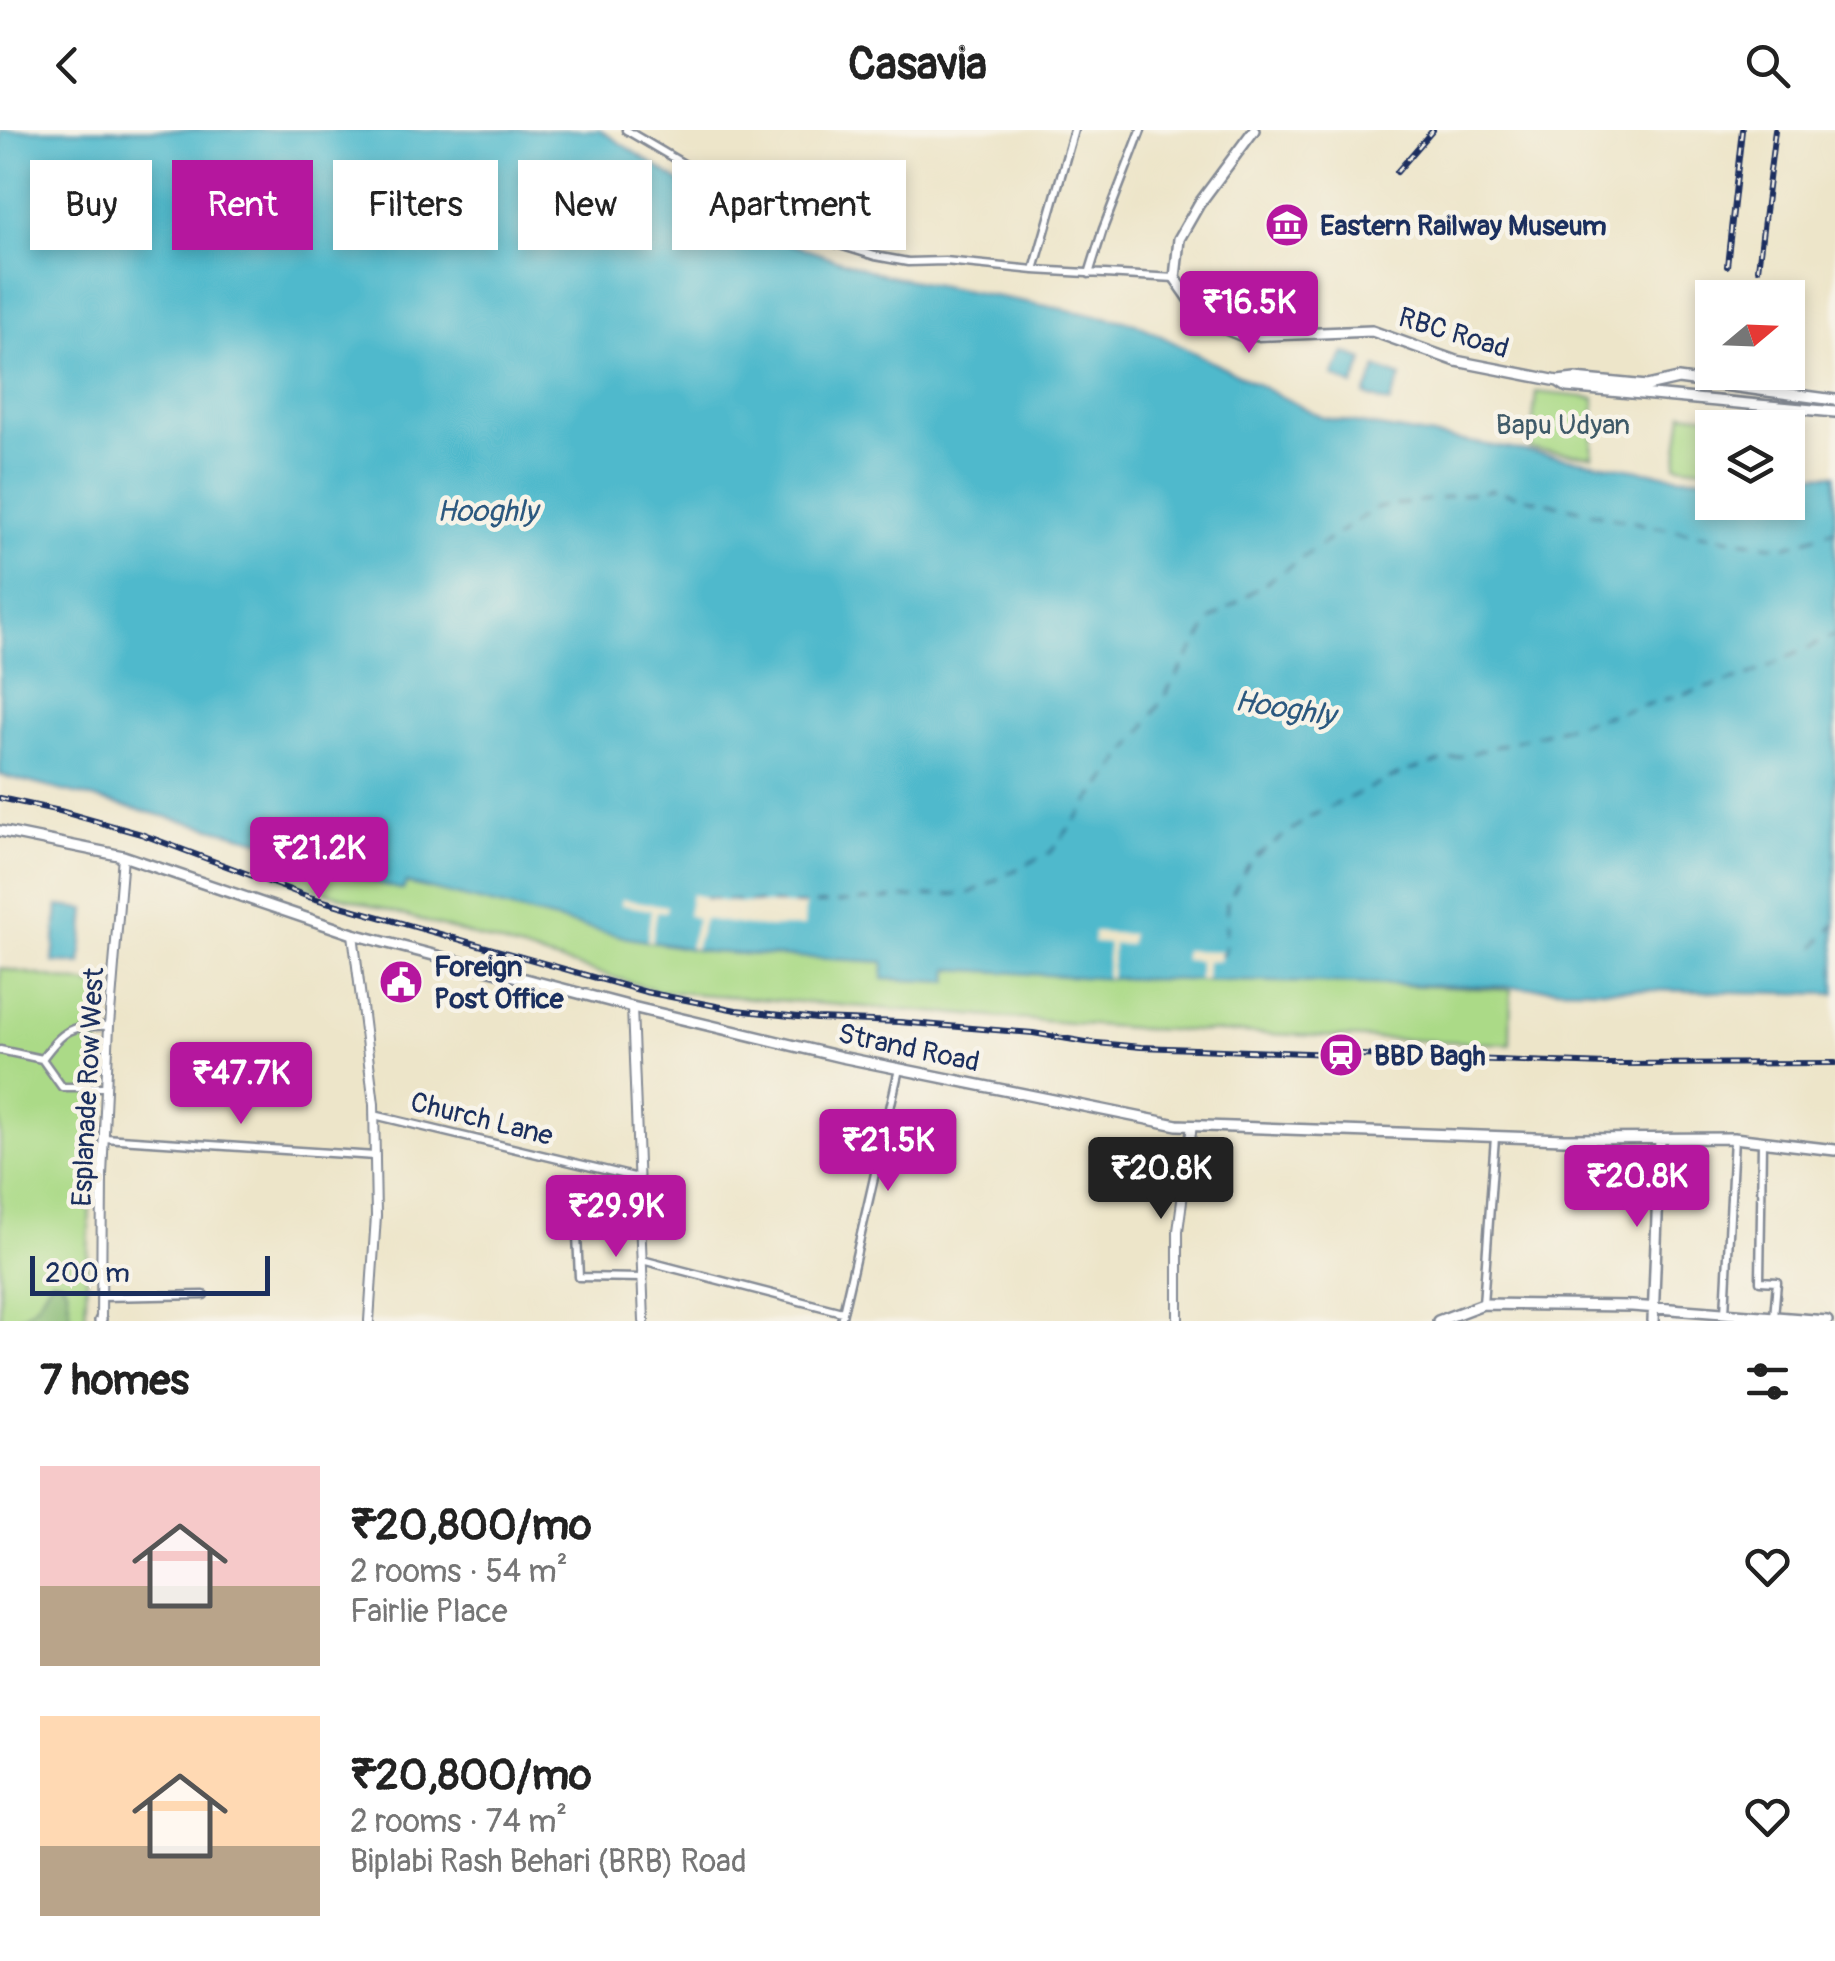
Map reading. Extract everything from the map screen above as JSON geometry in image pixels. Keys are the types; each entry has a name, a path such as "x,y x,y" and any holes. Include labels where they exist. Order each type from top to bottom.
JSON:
{"main road":[{"path":"1175,278 1179,240 1199,204 1254,130"},
{"name":"RBC Road","path":"1175,278 1205,321 1243,336 1372,331 1456,362 1558,381 1647,386 1678,380 1835,400"},
{"name":"RBC Road","path":"1558,381 1596,390 1835,412"},
{"name":"Strand Road","path":"0,831 123,856 353,934 632,1007 899,1069 1192,1126 1495,1136 1734,1138 1835,1150"},
{"path":"1653,1321 1660,1138"},
{"path":"1438,1321 1483,1304 1652,1308 1724,1317 1828,1321"}],"street":[{"path":"626,130 802,233 876,256 908,262 945,260 1034,270 1175,278"},
{"path":"1034,270 1074,130"},
{"path":"1090,274 1103,228 1141,130"},
{"name":"Esplanade Row West","path":"101,1320 106,1088 123,856"},
{"path":"353,934 374,1114 376,1216 368,1321"},
{"path":"632,1007 644,1321"},
{"path":"42,1059 60,1034 84,1024 109,1026"},
{"path":"0,1050 42,1059 62,1086 106,1088"},
{"path":"642,1260 842,1316 899,1069"},
{"name":"Church Lane","path":"374,1114 638,1178"},
{"path":"1178,1321 1178,1231 1192,1126"},
{"path":"1483,1304 1495,1136"},
{"path":"104,1138 375,1156"},
{"path":"1724,1317 1734,1138"},
{"path":"1762,1140 1760,1282 1776,1282 1774,1317"},
{"path":"577,1235 579,1277 643,1278"},
{"path":"102,1296 204,1296"}],"green space":[{"name":"Bapu Udyan","path":"1536,392 1595,398 1592,456 1530,449"},
{"path":"1683,413 1695,414 1695,467 1676,465"},
{"path":"283,847 308,854 306,863 403,890 406,883 688,948 885,962 1511,990 1510,1044 1146,1029 659,991 276,877"},
{"path":"0,968 100,986 85,1321 0,1321"},
{"path":"51,1279 62,1281 67,1289 71,1321 10,1321 35,1305"}],"water":[{"name":"Hooghly","path":"0,130 600,130 646,160 518,160 518,250 652,250 652,164 672,177 672,250 808,250 884,275 1135,323 1324,418 1695,477 1695,520 1805,520 1805,475 1835,474 1835,994 1097,978 950,969 949,982 883,979 884,962 709,952 629,938 406,883 403,890 306,863 307,854 271,843 0,775"},
{"path":"1345,353 1364,360 1353,386 1333,376"},
{"path":"1377,368 1401,377 1389,404 1365,395"},
{"path":"58,906 86,909 81,964 53,962"}],"pier":[{"path":"691,894 726,902 805,906 804,927 755,927 704,919 695,949 689,948 697,919 687,915"},
{"path":"622,899 667,906 666,912 657,911 652,942 647,941 651,910 621,905"},
{"path":"1094,932 1131,934 1130,945 1113,944 1111,978 1106,978 1108,944 1093,943"},
{"path":"1184,950 1221,951 1220,961 1207,961 1206,980 1199,980 1199,961 1184,960"}],"ferry route":[{"path":"705,898 801,905 970,893 1051,852 1142,732 1212,619 1376,508 1492,490 1656,527 1784,547 1835,530"},
{"path":"1221,956 1225,952 1227,903 1251,860 1311,816 1404,772 1746,677 1835,635"},
{"path":"1815,947 1835,924"}],"railway":[{"path":"1397,172 1433,130"},
{"path":"1727,266 1742,130"},
{"path":"1758,269 1775,130"},
{"path":"0,798 141,834 309,897 646,992 736,1010 1033,1033 1141,1047 1606,1064 1835,1063"}],"place":[{"name":"Eastern Railway Museum","path":"1287,225"},
{"name":"Foreign Post Office","path":"401,982"},
{"name":"BBD Bagh","path":"1341,1055"}]}
